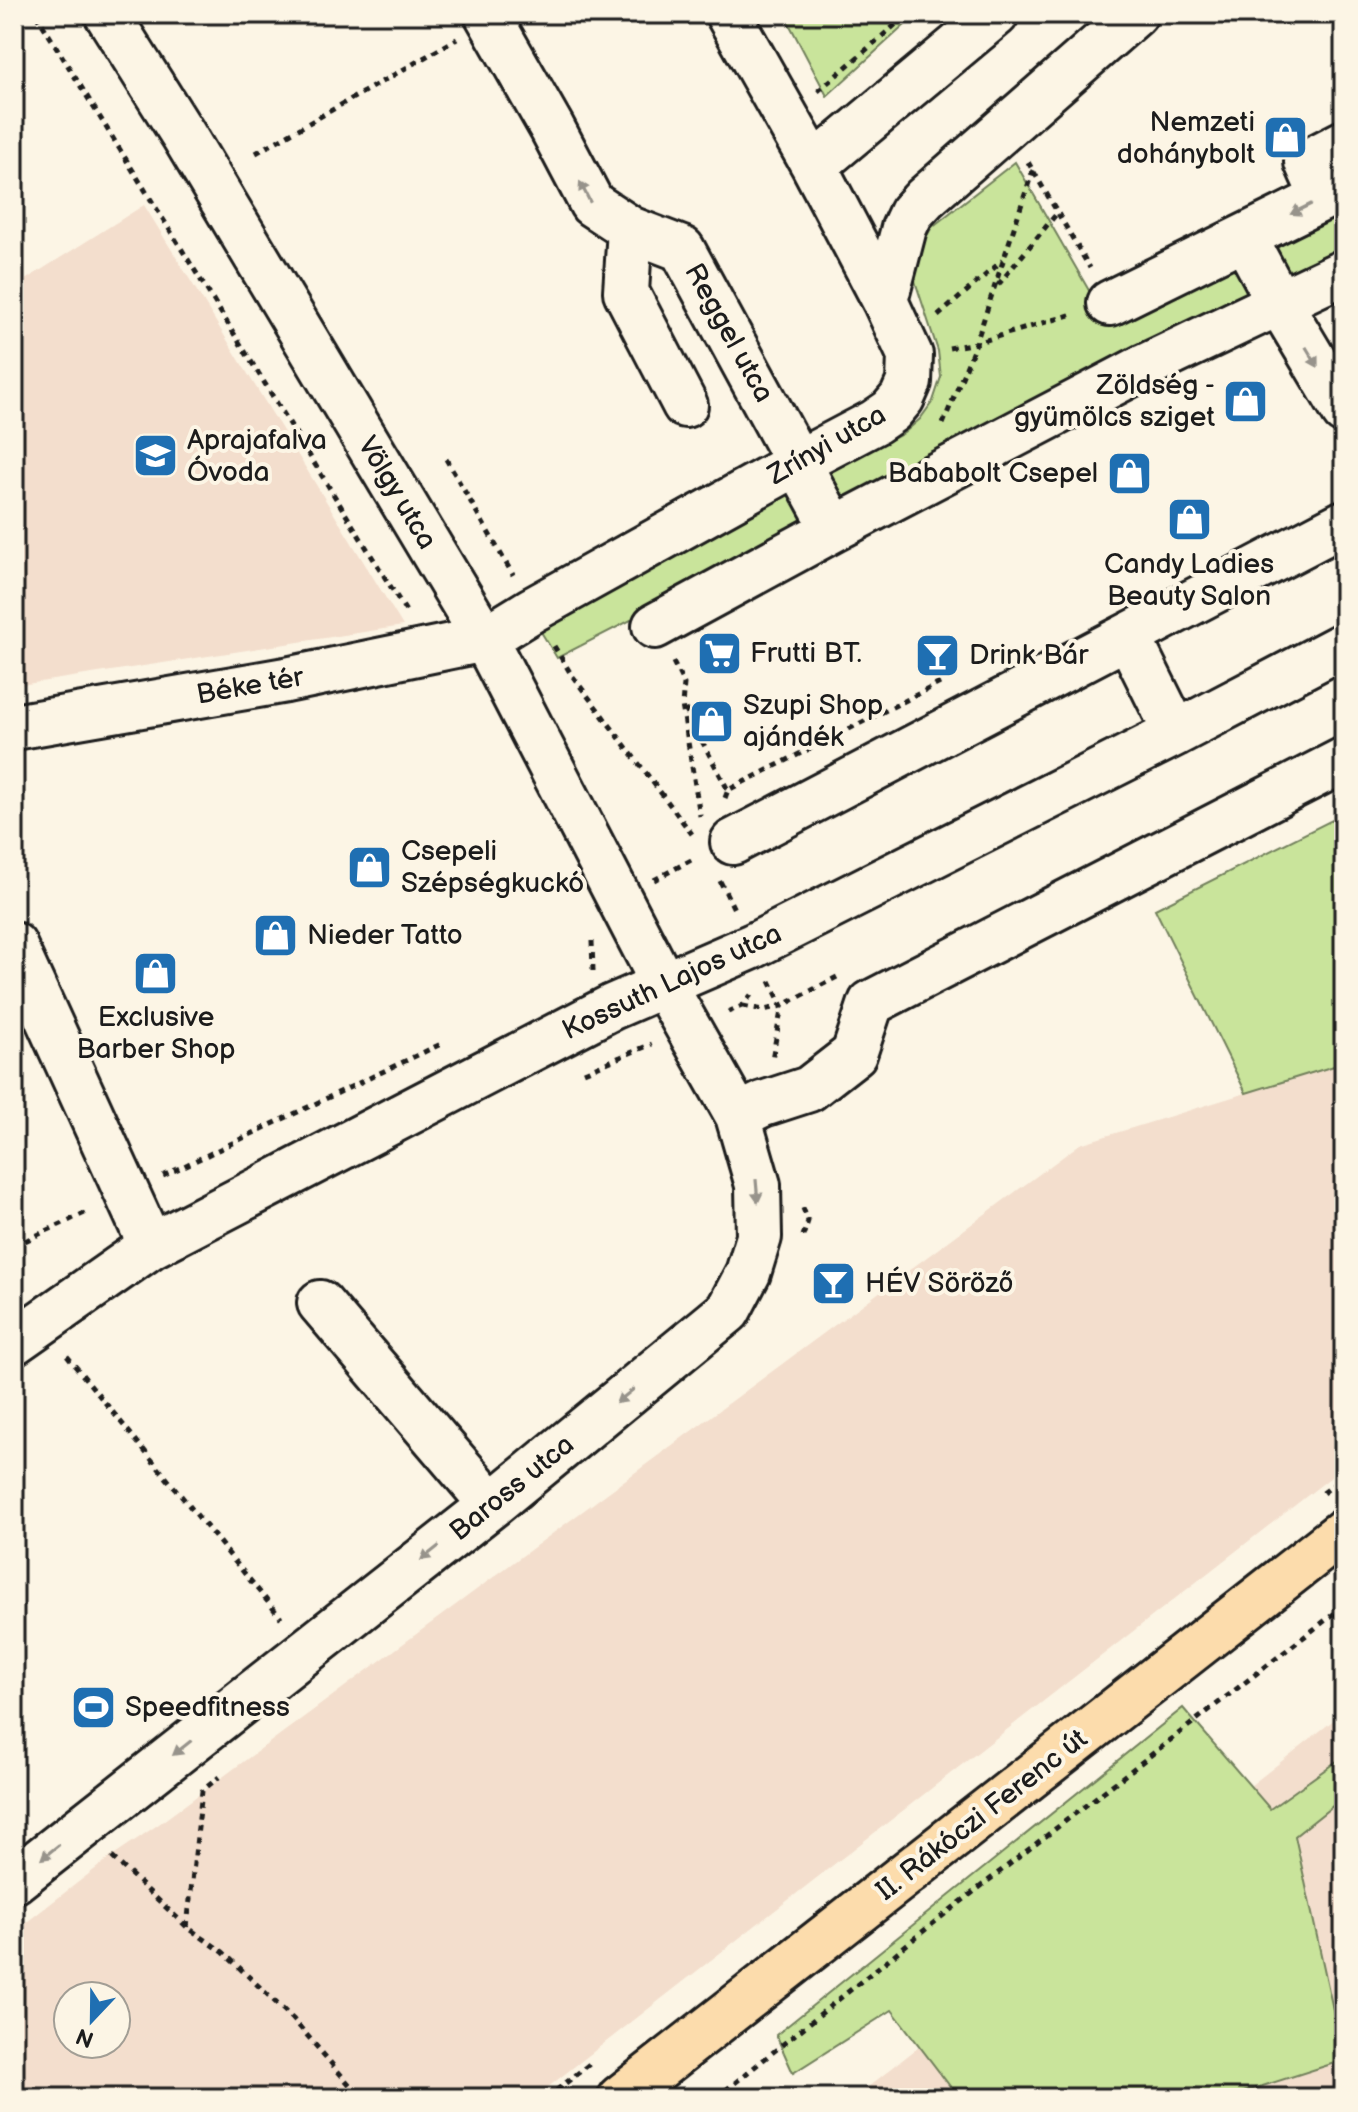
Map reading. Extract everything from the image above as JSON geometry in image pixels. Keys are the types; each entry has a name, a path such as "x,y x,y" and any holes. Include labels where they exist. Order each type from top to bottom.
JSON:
{"main road":[{"name":"II. Rákóczi Ferenc út","path":"620,2098 1344,1531"}],"street":[{"name":"Völgy utca","path":"107,14 184,136 485,639 664,985"},
{"path":"728,14 814,166 885,301 918,354"},
{"path":"814,166 996,14"},
{"path":"885,301 904,228 911,213 1135,14"},
{"name":"Reggel utca","path":"489,17 592,204 630,229 682,249 834,529"},
{"path":"1110,303 1323,198 1307,162 1344,143"},
{"path":"630,229 626,292 685,405"},
{"path":"1244,237 1344,411"},
{"path":"655,626 1146,366 1344,272"},
{"name":"Zrínyi utca","path":"485,639 532,610 875,422 891,411 902,398 918,354"},
{"path":"710,835 1128,636 1344,523"},
{"path":"1128,636 1176,733"},
{"name":"Béke tér","path":"14,727 286,680 485,639"},
{"name":"Kossuth Lajos utca","path":"14,1342 151,1246 612,1007 753,946 1344,645"},
{"path":"738,1116 809,1089 854,1054 871,1003 1344,760"},
{"path":"14,945 151,1246"},
{"name":"Baross utca","path":"14,1881 492,1505 680,1333 728,1311 748,1273 759,1237 758,1185 738,1116 664,985"},
{"path":"320,1303 492,1505"}],"path":[{"path":"36,14 415,626"},
{"path":"786,118 908,14"},
{"path":"256,153 489,17"},
{"path":"1004,259 919,332 918,354 976,343 1110,303 1026,159"},
{"path":"941,429 976,343 1033,169"},
{"path":"993,290 1058,212"},
{"path":"446,459 571,674 710,835"},
{"path":"710,835 682,705 728,790"},
{"path":"742,1006 764,1010 782,1006"},
{"path":"14,1246 452,1039"},
{"path":"60,1348 289,1628"},
{"path":"716,2098 936,1921 1344,1606"},
{"path":"187,1927 202,1791 227,1771"},
{"path":"86,1823 112,1856 187,1927 223,1952 293,2019 357,2097"}],"shaded area":[{"name":"Aprajafalva Óvoda","path":"144,205 403,626 14,686 14,287"},
{"path":"1344,1063 1344,1467 534,2098 14,2098 14,1932 112,1856 1080,1144"},
{"path":"1344,1712 1344,2098 854,2098"}],"green space":[{"path":"784,14 917,14 827,96"},
{"path":"1015,162 1110,327 1344,209 1344,254 557,658 538,627 904,433 920,419 933,401 941,377 938,351 914,278 916,254 932,227"},
{"path":"1344,814 1344,1063 1246,1093 1155,909"},
{"path":"1183,1708 1270,1809 1344,1756 1344,1797 1295,1836 1344,2060 1225,2098 959,2098 892,2010 793,2073 776,2035"}],"place":[{"name":"Nemzeti dohánybolt","path":"1286,138"},
{"name":"Zöldség - gyümölcs sziget","path":"1246,401"},
{"name":"Aprajafalva Óvoda","path":"156,456"},
{"name":"Bababolt Csepel","path":"1129,473"},
{"name":"Candy Ladies Beauty Salon","path":"1189,519"},
{"name":"Frutti BT.","path":"719,653"},
{"name":"Drink Bár","path":"938,655"},
{"name":"Szupi Shop ajándék","path":"712,721"},
{"name":"Csepeli Szépségkuckó","path":"370,867"},
{"name":"Nieder Tatto","path":"276,935"},
{"name":"Exclusive Barber Shop","path":"156,973"},
{"name":"HÉV Söröző","path":"834,1283"},
{"name":"Speedfitness","path":"94,1707"}]}
